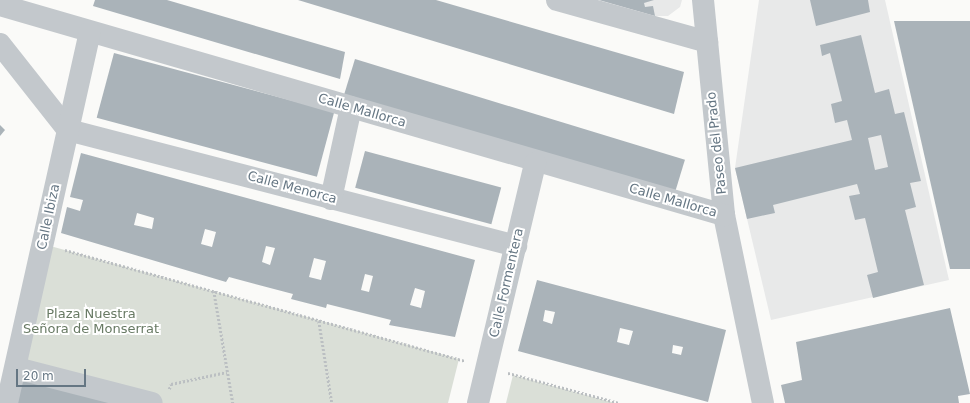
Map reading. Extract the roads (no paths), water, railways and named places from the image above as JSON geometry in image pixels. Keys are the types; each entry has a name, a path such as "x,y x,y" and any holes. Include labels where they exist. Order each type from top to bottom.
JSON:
{"street":[{"name":"Paseo del Prado","path":"703,0 724,215 764,403"},
{"path":"564,1 707,42"},
{"name":"Calle Mallorca","path":"0,5 351,107 535,163 724,215"},
{"name":"Calle Ibiza","path":"7,403 90,32"},
{"path":"0,44 68,130"},
{"path":"331,199 351,107"},
{"name":"Calle Menorca","path":"68,130 516,246"},
{"name":"Calle Formentera","path":"478,403 535,163"},
{"path":"16,368 159,400"}],"park label":[{"name":"Plaza Nuestra Señora de Monserrat","path":"91,322"}]}
